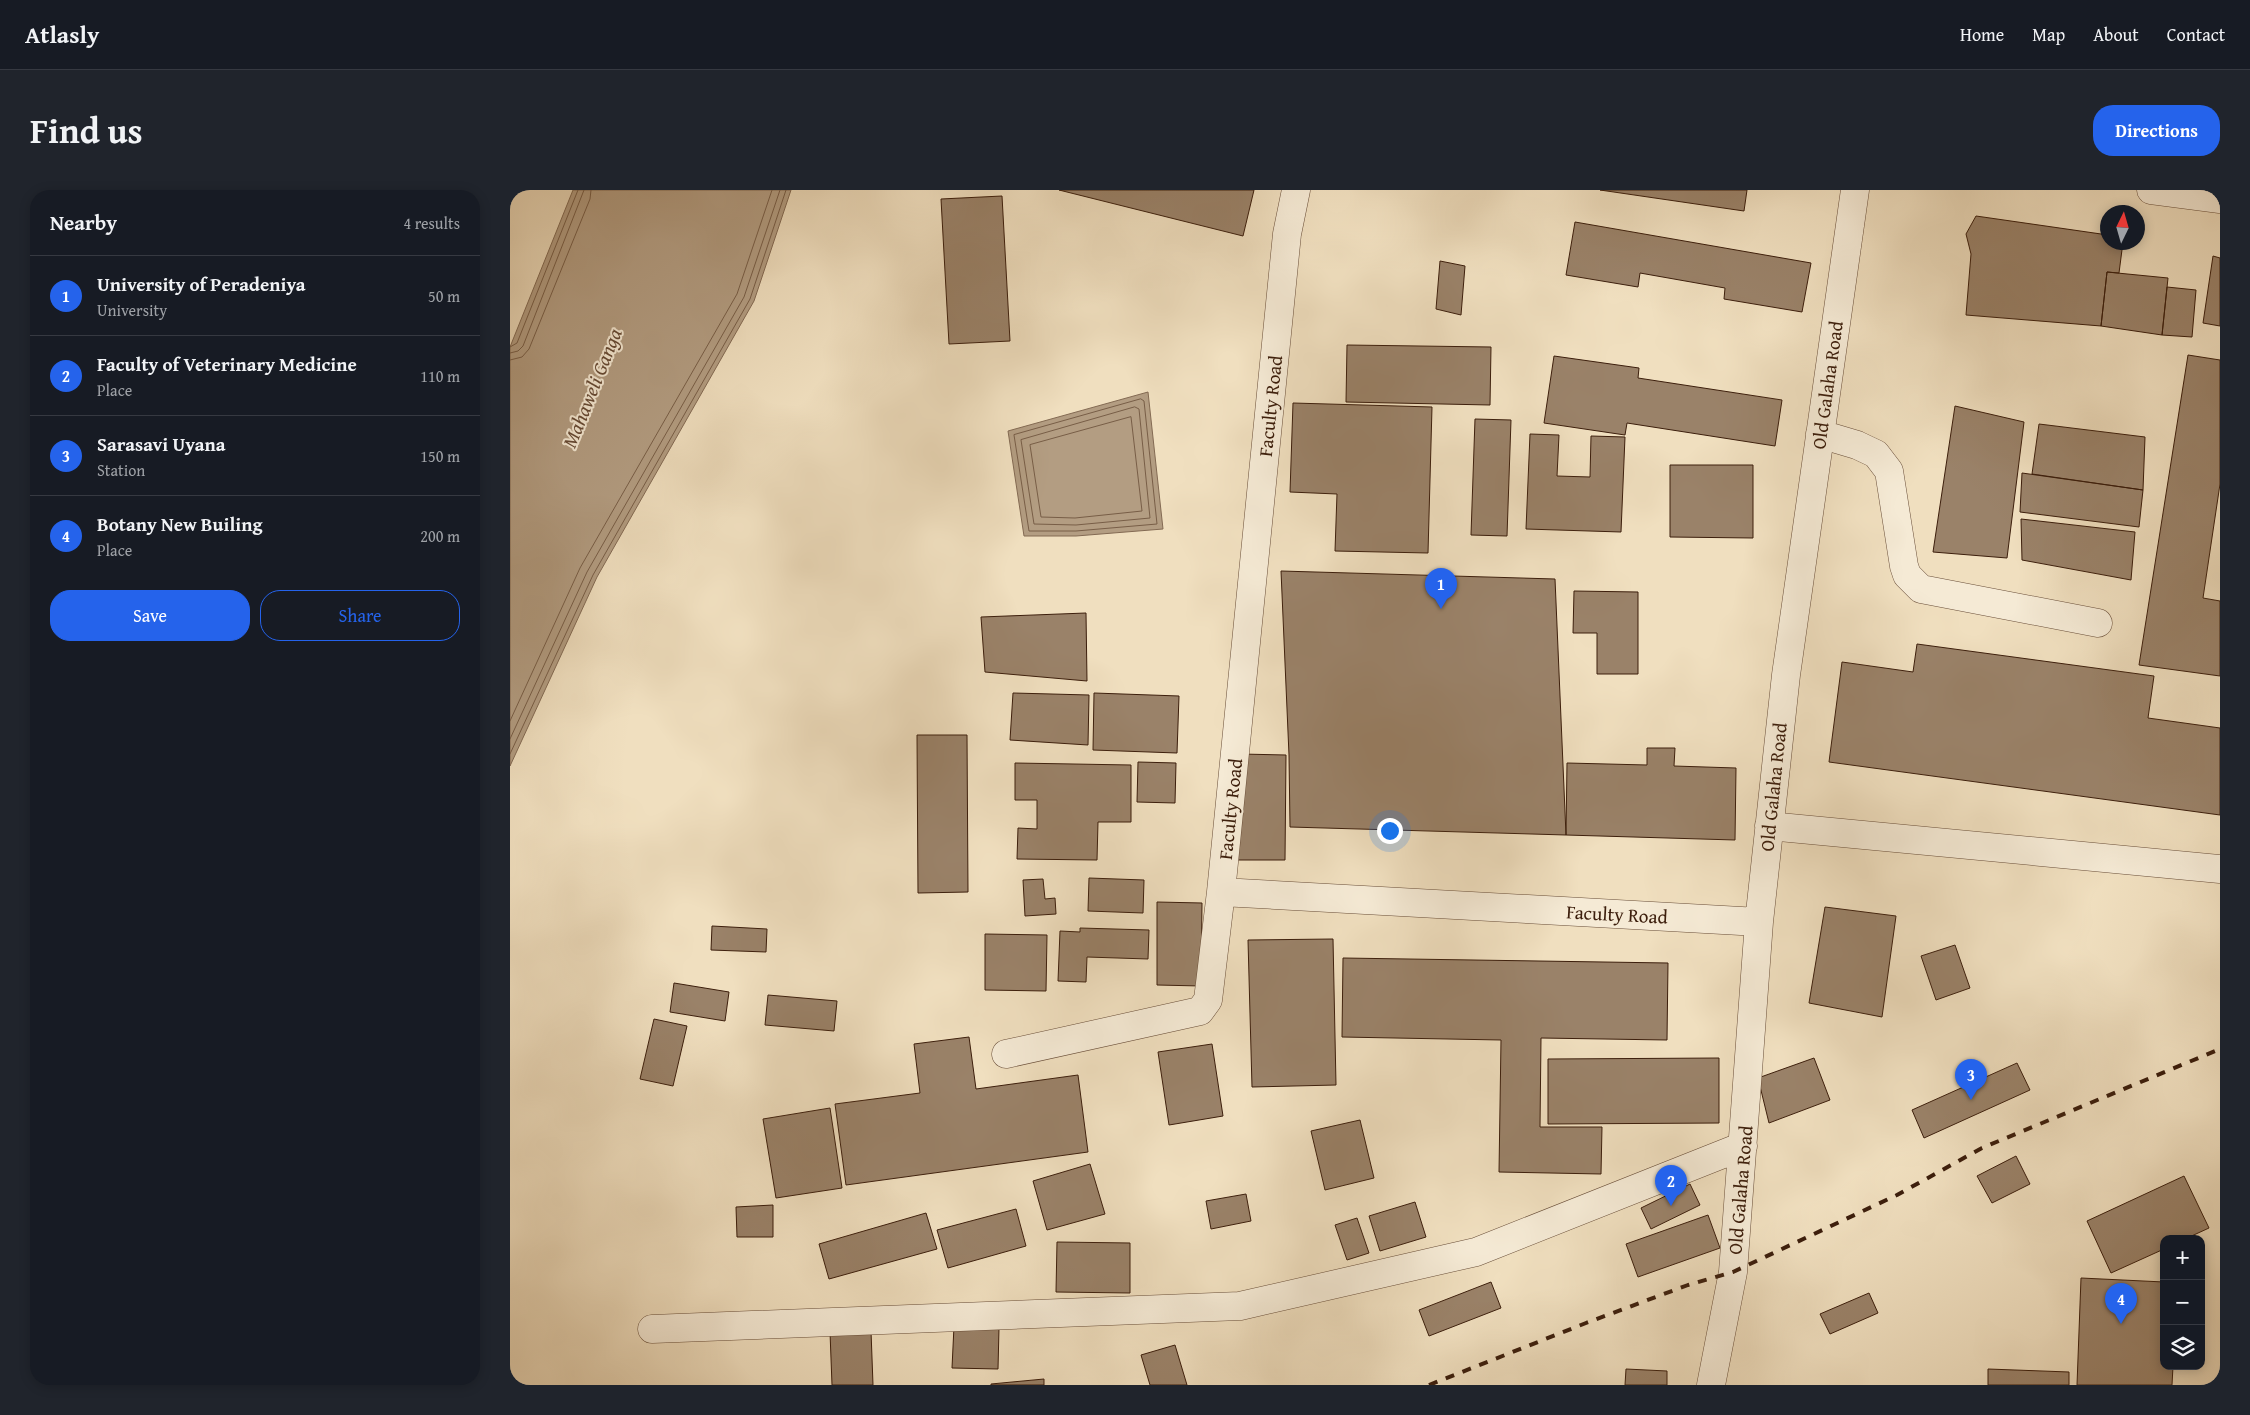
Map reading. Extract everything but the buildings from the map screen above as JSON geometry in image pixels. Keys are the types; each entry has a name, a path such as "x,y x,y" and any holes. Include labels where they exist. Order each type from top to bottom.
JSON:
{"lane":[{"name":"Faculty Road","path":"1296,190 1287,234 1221,892 1759,922"},
{"name":"Old Galaha Road","path":"1711,1385 1733,1272 1744,1146 1759,922 1786,675 1855,190"},
{"path":"2151,190 2220,199"},
{"path":"1820,434 1857,445 1876,454 1889,471 1904,566 1907,575 1922,589 2098,623"},
{"path":"1768,826 2220,869"},
{"path":"1006,1054 1200,1011 1208,1000 1221,892"},
{"path":"652,1329 1240,1306 1476,1252 1744,1146"}],"water":[{"name":"Mahaweli Ganga","path":"573,190 791,190 754,301 597,577 510,766 510,347"},
{"path":"1148,392 1163,529 1076,536 1024,536 1008,431"}],"railway":[{"path":"1429,1385 1688,1285 1733,1272 1897,1195 1982,1148 2220,1049"}],"place":[{"name":"University of Peradeniya","path":"1441,609"},
{"name":"Sarasavi Uyana","path":"1971,1100"},
{"name":"Faculty of Veterinary Medicine","path":"1671,1206"},
{"name":"Botany New Builing","path":"2121,1324"}]}
